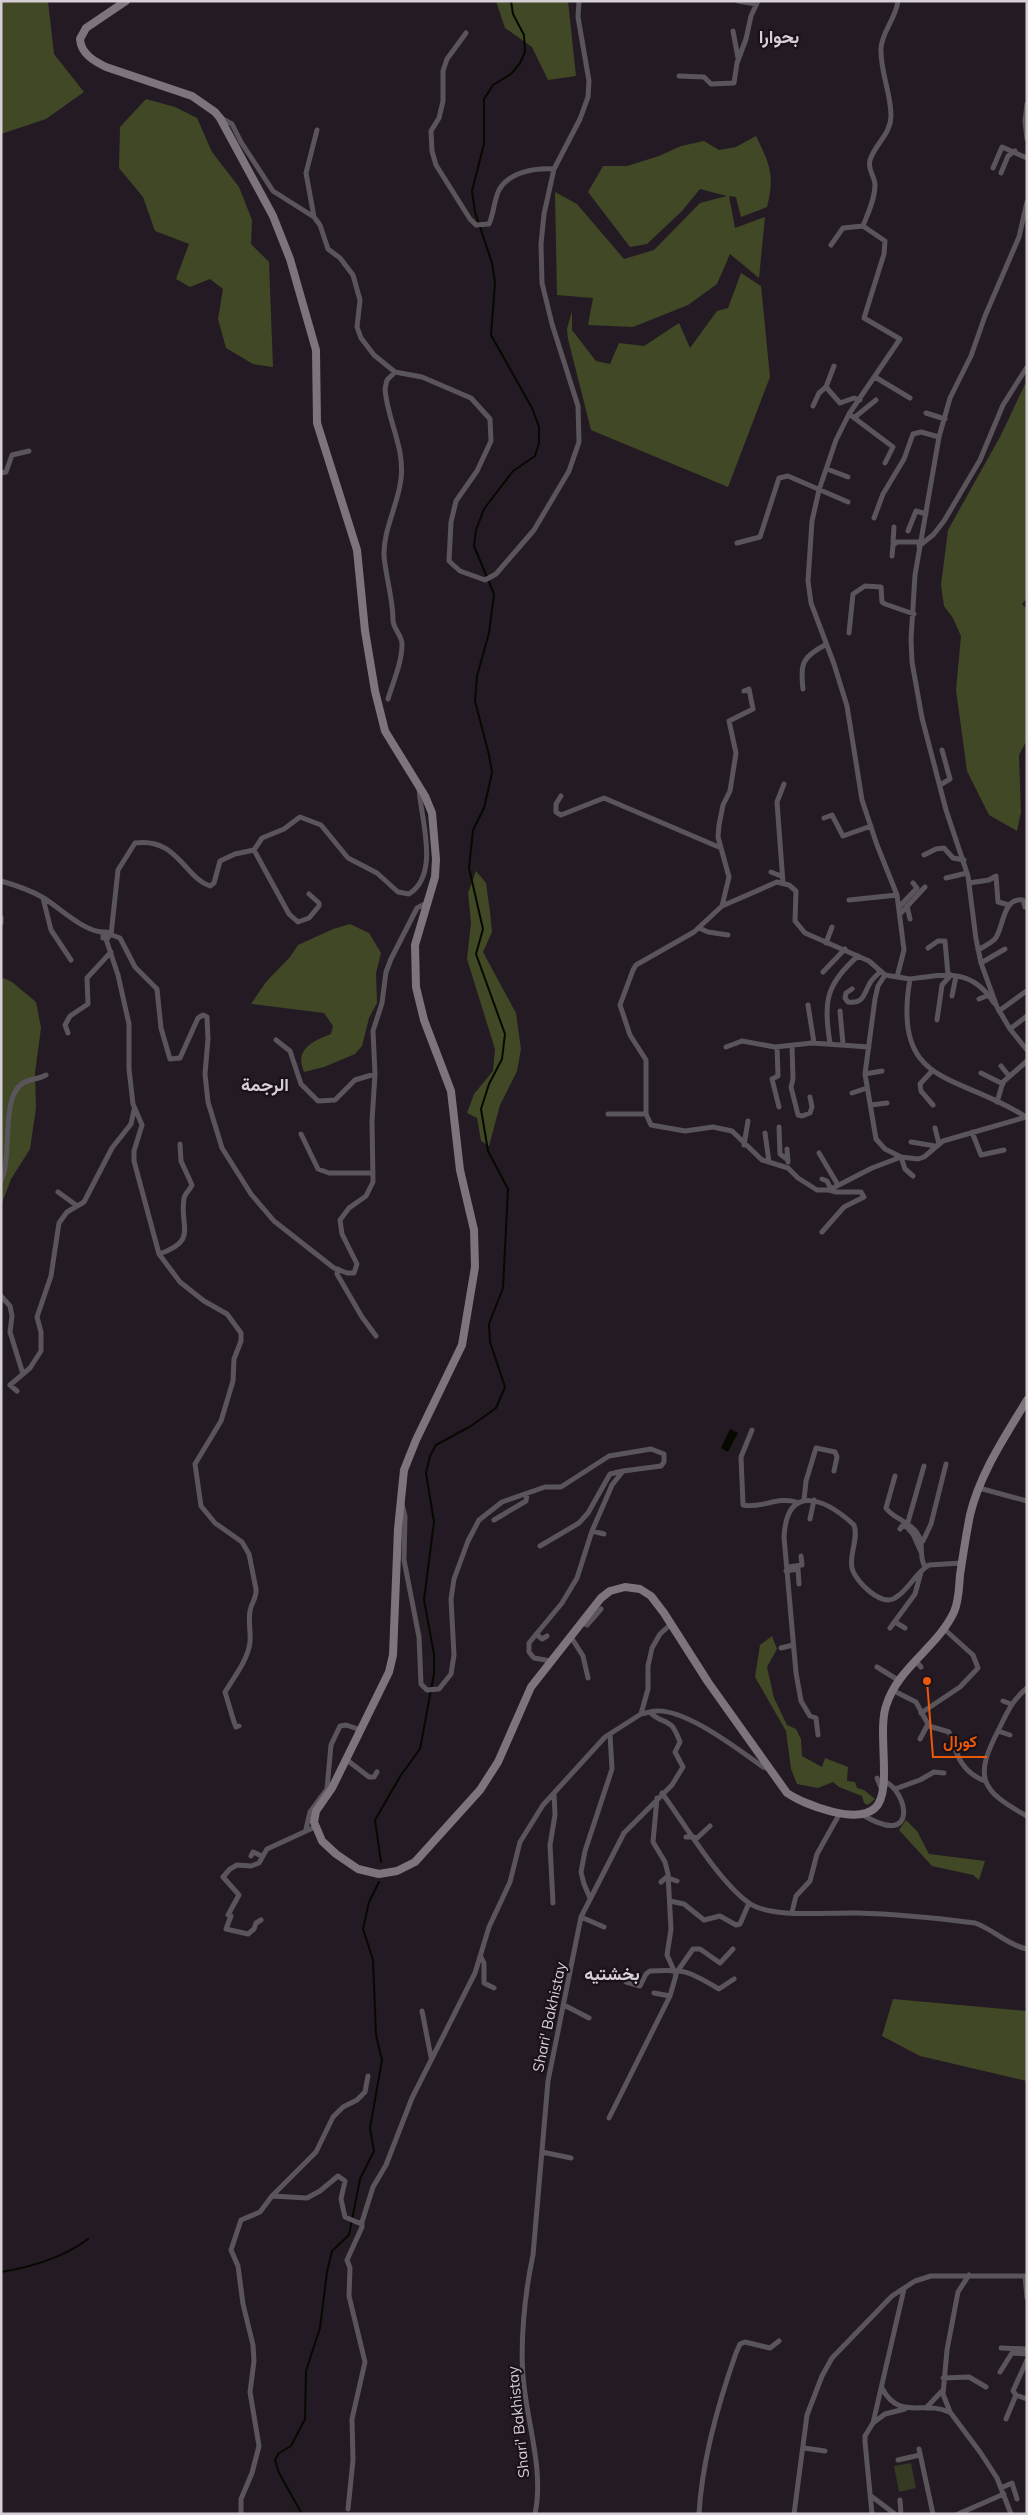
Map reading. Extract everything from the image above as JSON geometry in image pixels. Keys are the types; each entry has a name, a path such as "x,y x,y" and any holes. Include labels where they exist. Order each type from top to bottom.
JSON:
{"main road":[{"path":"126,1 86,28 80,39 83,50 95,62 106,68 192,96 220,118 273,216 299,291 307,325 316,350 317,423 357,550 365,631 375,691 386,730 420,787 432,813 436,859 435,876 425,904 416,945 416,987 424,1020 451,1090 460,1170 474,1230 475,1267 462,1345 404,1470 393,1655 387,1680 332,1788 316,1811 315,1827 328,1846 358,1868 371,1872 386,1873 397,1871 415,1862 488,1779 531,1687 606,1594 625,1587 646,1592 671,1624 697,1667 770,1769 780,1786 795,1798 840,1813 863,1815 875,1808 883,1799 884,1792 880,1779 884,1710 892,1690 943,1628 956,1608 971,1513 979,1488 997,1451 1027,1400"}],"street":[{"path":"220,118 232,124 241,142 273,191 314,217 320,225 328,249 340,258 353,275 360,300 357,327 361,338 374,355 395,372 422,377 471,398 490,420 492,441 477,471 456,501 448,543 450,561 460,571 485,580 496,574 541,519 569,471 579,442 578,406 552,324 542,283 544,214 554,169 580,119 588,97 589,81 578,17 579,1"},
{"path":"680,76 704,77 711,84 734,83 739,58 757,2 738,1"},
{"path":"863,226 873,198 875,185 870,172 870,161 888,131 891,120 890,103 881,71 881,47 894,18 898,1"},
{"path":"733,31 739,58"},
{"path":"466,33 447,59 443,71 444,101 431,130 432,151 436,165 443,177 476,225 489,224 498,191 508,177 525,172 554,169"},
{"path":"1027,104 1024,121 1027,139"},
{"path":"314,217 306,173 317,130"},
{"path":"993,168 1002,146 1027,158"},
{"path":"1001,173 1008,156 1015,151"},
{"path":"998,1009 981,963 964,860 940,785 922,718 912,662 915,575 939,436 950,398 971,356 985,316 1019,237 1027,202"},
{"path":"831,246 843,228 863,226 885,241 884,254 864,318 900,339 836,440 819,490 812,521 808,581 810,603 834,664 847,706 856,772 871,826 897,895 904,950 897,978"},
{"path":"813,406 819,393 826,387 834,366"},
{"path":"894,527 892,540 896,543 919,544 933,535 944,521 980,460 1006,399 1027,367"},
{"path":"388,700 400,661 402,643 402,637 393,622 394,610 384,552 402,478 400,450 385,389 387,380 395,372"},
{"path":"875,378 910,398"},
{"path":"826,387 840,403 854,398 860,400"},
{"path":"852,416 876,400"},
{"path":"926,413 944,419"},
{"path":"852,416 893,447 885,463"},
{"path":"874,518 883,494 904,459 913,434 922,432 939,436"},
{"path":"1,473 6,472 12,455 29,451"},
{"path":"827,469 848,478"},
{"path":"737,543 760,537 779,478 788,476 848,502"},
{"path":"908,531 916,511 926,514"},
{"path":"892,556 893,546 896,543"},
{"path":"848,634 853,594 865,586 881,587 884,604 914,614"},
{"path":"803,689 801,669 803,661 825,645"},
{"path":"722,906 729,877 718,837 719,825 723,804 730,791 736,753 729,721 753,709 749,689 744,691"},
{"path":"940,785 950,779 942,750"},
{"path":"783,883 781,876 778,802 784,784"},
{"path":"17,1391 10,1385 30,1368 41,1351 41,1332 37,1317 51,1276 56,1232 62,1217 76,1205 84,1202 112,1148 130,1128 134,1119 129,1069 129,1024 107,935 118,870 135,843 155,845 169,851 210,886 214,883 220,861 235,854 254,850 262,838 284,829 295,820 304,818 327,829 334,844 348,858 377,873 398,892 409,894 420,882 426,852 426,829 420,801 420,787"},
{"path":"560,796 556,804 556,812 562,815 604,798 721,848"},
{"path":"824,818 832,815 843,836 871,826"},
{"path":"924,855 936,849 944,848 953,858 964,860"},
{"path":"254,850 289,914 298,922 309,918 319,906 309,894"},
{"path":"771,872 781,876"},
{"path":"946,878 967,873"},
{"path":"969,883 989,880 996,876 998,902 1008,905 1018,900 1023,900 1025,907"},
{"path":"1,881 42,897 68,915 107,935 120,938 132,962 157,989 161,1028 170,1059 178,1060 180,1058 198,1018 203,1015 207,1018 208,1039 204,1074 208,1102 222,1148 250,1194 266,1213 338,1269 351,1273 357,1268 342,1234 340,1220 349,1208 366,1196 373,1182 372,1121 375,1074 372,1037 382,1003 386,972 416,908 425,904"},
{"path":"1026,1117 972,1132 937,1145 924,1157 901,1157 872,1168 830,1189 817,1190 788,1168 762,1160 744,1145 732,1131 720,1128 685,1131 665,1129 651,1125 646,1114 646,1060 626,1027 621,1010 622,999 636,965 699,928 722,906 765,886 783,883 796,890 794,914 797,926 813,938 845,949 870,961 883,973 897,978 910,979 952,975 975,981 989,995 1010,1029 1027,1050"},
{"path":"899,907 917,888 912,883"},
{"path":"900,914 925,887"},
{"path":"850,900 897,895"},
{"path":"42,897 51,930 71,960"},
{"path":"978,950 996,938 1008,905"},
{"path":"907,906 910,920"},
{"path":"1,917 1,923"},
{"path":"826,943 832,927"},
{"path":"699,928 708,932 728,935"},
{"path":"928,948 938,941 945,941 952,975 952,996"},
{"path":"823,972 845,949"},
{"path":"981,963 1005,949"},
{"path":"68,1034 65,1025 70,1016 88,1004 87,978 111,952"},
{"path":"830,1043 826,1011 828,994 846,967 858,956"},
{"path":"852,989 846,993 845,998 848,1002 863,1000 870,982 883,973"},
{"path":"883,973 878,986 868,1032 869,1047 865,1074 867,1088 876,1139 885,1149 901,1157 905,1169 913,1176"},
{"path":"938,1020 942,985 952,975"},
{"path":"910,979 906,1016 909,1041 917,1055 932,1071 1026,1117"},
{"path":"998,1009 1025,992"},
{"path":"979,999 989,995"},
{"path":"808,1005 814,1043"},
{"path":"840,1011 843,1044"},
{"path":"1010,1029 1027,1016"},
{"path":"276,1040 290,1051 301,1084 318,1101 334,1100 355,1080 375,1074"},
{"path":"726,1047 742,1041 777,1047 830,1043 869,1047"},
{"path":"792,1046 793,1079 791,1087 798,1115 802,1116 810,1113 812,1107 810,1097"},
{"path":"777,1047 778,1076 772,1079 779,1107"},
{"path":"997,1102 1003,1084 1009,1076 1027,1061"},
{"path":"1001,1066 1009,1076"},
{"path":"865,1074 882,1071"},
{"path":"932,1071 920,1084 921,1091 933,1105"},
{"path":"981,1073 1003,1084"},
{"path":"1,1180 7,1160 8,1123 12,1100 23,1083 46,1075"},
{"path":"852,1094 867,1088"},
{"path":"871,1106 887,1103"},
{"path":"134,1110 139,1115 142,1126 134,1151 134,1161 159,1254 180,1282 210,1306 226,1314 241,1332 241,1341 234,1359 233,1381 221,1421 195,1464 201,1506 215,1523 242,1542 249,1554 256,1589 257,1595 250,1606 248,1620 250,1642 247,1654 225,1692 234,1722 236,1726 239,1726"},
{"path":"608,1114 646,1114"},
{"path":"744,1145 748,1121"},
{"path":"779,1127 780,1154 788,1160"},
{"path":"935,1128 937,1145"},
{"path":"972,1132 981,1155 1004,1150"},
{"path":"765,1133 769,1162"},
{"path":"301,1134 318,1169 329,1173 373,1173"},
{"path":"911,1142 937,1145"},
{"path":"159,1254 175,1247 185,1233 183,1200 192,1185 181,1161 180,1144"},
{"path":"788,1149 788,1168"},
{"path":"819,1153 838,1185"},
{"path":"822,1179 827,1181 830,1189 836,1192 861,1192 864,1196 844,1207 822,1232"},
{"path":"58,1192 76,1205"},
{"path":"338,1269 337,1274 362,1317 376,1336"},
{"path":"1,1296 10,1306 12,1316 10,1332 23,1374"},
{"path":"752,1430 742,1457 740,1480 743,1505 752,1506 778,1500 796,1502 814,1500 826,1504 854,1525 856,1536 851,1561 852,1569 863,1587 891,1600 900,1594 923,1569 962,1563"},
{"path":"804,1500 806,1481 816,1448 835,1452 837,1457 834,1471"},
{"path":"401,1498 405,1516 404,1560 419,1637 421,1684 430,1690 442,1686 451,1674 454,1655 452,1589 473,1529 494,1506 545,1487 561,1487 600,1461 615,1454 652,1449 664,1454 664,1462 661,1466 610,1474 588,1513 579,1523 540,1546"},
{"path":"890,1628 915,1594 923,1569 921,1560 922,1541 932,1524 946,1464"},
{"path":"908,1522 924,1466"},
{"path":"551,1661 542,1661 530,1655 528,1647 536,1634 554,1615 577,1578 592,1531 612,1485 623,1471"},
{"path":"894,1476 886,1508 908,1522 922,1541"},
{"path":"979,1488 1027,1501"},
{"path":"494,1520 526,1501 527,1494"},
{"path":"810,1519 814,1500"},
{"path":"796,1502 785,1521 785,1569 801,1701 810,1716 816,1718 818,1735"},
{"path":"900,1529 902,1526 910,1530 921,1552"},
{"path":"592,1531 604,1534"},
{"path":"785,1569 802,1565 801,1556"},
{"path":"785,1569 798,1570 799,1584"},
{"path":"582,1623 587,1625 601,1609"},
{"path":"895,1622 904,1628"},
{"path":"641,1714 648,1689 648,1672 652,1648 660,1634 671,1624"},
{"path":"921,1713 955,1690 978,1668 973,1655 943,1628"},
{"path":"536,1634 542,1639 547,1636"},
{"path":"571,1637 583,1656 588,1678"},
{"path":"781,1648 793,1645"},
{"path":"915,1660 921,1667"},
{"path":"878,1668 902,1678"},
{"path":"985,1782 983,1764 1011,1704 1027,1688"},
{"path":"892,1690 916,1702 928,1724 936,1730 949,1732 956,1755 964,1767 974,1777 985,1782 1004,1805 1027,1816"},
{"path":"1003,1701 1011,1704"},
{"path":"348,2509 353,2460 352,2419 365,2362 349,2296 350,2268 347,2260 362,2227 360,2223 374,2187 386,2165 412,2098 431,2057 449,2029 481,1956 488,1927 510,1882 520,1842 543,1805 610,1734 641,1714 660,1709 685,1718 763,1767 770,1769"},
{"name":"Shari' Bakhistay","path":"535,2514 538,2493 537,2476 523,2377 527,2282 533,2255 548,2081 581,1917 624,1833 682,1772 683,1767 675,1752 680,1742 672,1726 654,1717 650,1712"},
{"path":"920,1739 928,1724"},
{"path":"306,1829 310,1812 327,1789 331,1745 340,1726 346,1725 361,1730"},
{"path":"998,1731 1010,1735"},
{"path":"590,1898 581,1872 585,1851 612,1769 610,1734"},
{"path":"347,1760 369,1777 374,1777 377,1772"},
{"path":"895,1788 920,1780 934,1772 944,1773"},
{"path":"863,1815 885,1826 899,1824 904,1811 895,1788 880,1779"},
{"path":"662,1793 729,1884 749,1904 771,1912 858,1913 975,1923 1026,1949"},
{"path":"553,1903 550,1845 555,1815 554,1794"},
{"path":"657,1797 653,1842 665,1862 668,1877 670,1929 667,1955 677,1970"},
{"path":"792,1912 796,1896 810,1881 817,1854 840,1813"},
{"path":"686,1837 695,1838 710,1826"},
{"path":"261,1920 256,1923 254,1929 248,1934 226,1929 231,1916 228,1915 239,1895 222,1877 230,1868 237,1864 251,1866 259,1863 262,1856 275,1844 292,1839 306,1829 315,1827"},
{"path":"251,1856 253,1852 262,1856"},
{"path":"668,1877 676,1881"},
{"path":"661,1882 668,1877"},
{"path":"670,1901 684,1904 704,1920 720,1916 736,1925 740,1924 749,1904"},
{"path":"581,1917 604,1927"},
{"path":"609,2118 670,1996 677,1970 688,1953 693,1949 700,1949 720,1963 733,1949"},
{"path":"481,1956 484,1963 484,1984 494,1988"},
{"path":"626,1982 640,1986 646,1974 650,1971 677,1970 689,1971 719,1989 734,1980"},
{"path":"654,1993 670,1996"},
{"path":"564,2005 589,2018"},
{"path":"422,2011 431,2057"},
{"path":"241,2514 241,2499 252,2473 258,2446 250,2392 254,2361 253,2345 243,2304 238,2266 231,2250 241,2220 260,2212 272,2196 316,2152 332,2118 343,2107 357,2100 365,2092 368,2076"},
{"path":"542,2152 571,2158"},
{"path":"272,2196 307,2198 338,2176 345,2182 341,2199 345,2218 360,2223"},
{"path":"970,2275 958,2292 942,2391 950,2412 980,2452 1001,2488 1011,2514"},
{"path":"794,2514 809,2408 826,2366 892,2296 904,2290 915,2281 931,2276 970,2275 1026,2276 1027,2298"},
{"path":"872,2514 865,2436 873,2423 904,2290"},
{"path":"699,2514 703,2479 718,2412 736,2352 740,2344 745,2342 770,2348 779,2341"},
{"path":"1001,2348 1027,2350"},
{"path":"1000,2372 1012,2353 1027,2354"},
{"path":"1027,2360 1013,2391 1016,2395 1027,2399"},
{"path":"943,2378 969,2377 986,2387"},
{"path":"882,2388 892,2402 904,2409"},
{"path":"926,2408 942,2391"},
{"path":"1006,2419 1016,2395"},
{"path":"873,2423 886,2414 904,2409 942,2408 950,2412"},
{"path":"804,2448 825,2451"},
{"path":"898,2460 920,2452 933,2514"},
{"path":"1001,2488 1012,2484 1017,2499"},
{"path":"958,2514 1004,2494"},
{"path":"871,2496 895,2514"},
{"path":"900,2500 901,2514"}],"green space":[{"path":"1,1 48,1 54,54 84,92 46,119 1,134"},
{"path":"496,1 568,1 576,76 548,80 532,47 505,28"},
{"path":"146,99 175,107 197,118 212,152 239,187 252,220 251,244 269,262 273,367 253,364 226,348 218,319 223,289 210,279 190,287 176,279 189,244 155,231 143,197 119,168 120,127"},
{"path":"756,136 770,170 771,186 767,207 741,217 736,197 729,196 735,228 765,217 759,278 730,254 717,284 688,305 633,327 588,325 593,298 557,295 555,192 577,204 624,259 654,250 700,203 727,196 700,189 682,211 647,244 630,247 588,192 603,166 627,166 659,156 681,146 704,141 719,150 736,147"},
{"path":"741,273 761,286 770,377 728,487 591,430 568,339 567,329 572,311 572,330 596,361 610,364 619,343 644,346 679,323 690,348 717,311 728,308"},
{"path":"1027,380 1027,598 1022,604 1027,609 1027,740 1019,755 1021,812 1017,831 989,815 967,771 956,690 961,636 953,618 944,606 941,585 948,530 1001,435"},
{"path":"476,871 486,883 492,932 483,952 516,1013 521,1049 517,1071 500,1105 489,1146 481,1141 477,1118 467,1113 474,1094 493,1071 495,1049 467,959 471,923 468,893"},
{"path":"350,924 369,933 381,953 376,973 377,1003 369,1018 362,1046 355,1054 324,1067 304,1072 301,1057 303,1052 312,1043 331,1034 333,1026 324,1013 251,1004 266,982 290,957 298,945 333,929"},
{"path":"1,977 12,982 36,1002 41,1028 35,1073 36,1108 30,1149 11,1179 1,1206"},
{"path":"772,1636 777,1649 767,1667 774,1698 787,1725 796,1729 801,1739 802,1756 822,1767 825,1758 848,1767 847,1781 855,1782 857,1788 864,1790 875,1799 868,1805 864,1803 862,1796 839,1787 833,1782 818,1788 797,1784 791,1769 786,1731 755,1677 760,1645"},
{"path":"906,1820 917,1831 929,1854 985,1861 979,1880 973,1875 932,1866 899,1830"},
{"path":"893,1999 1027,2011 1027,2081 920,2056 882,2036"},
{"path":"911,2463 916,2488 899,2492 894,2466"}],"shaded area":[{"path":"730,1429 738,1433 728,1452 721,1448"}],"waterway":[{"path":"381,1862 375,1820 401,1775 420,1749 434,1674 434,1654 424,1600 434,1522 426,1473 430,1456 436,1445 471,1426 496,1408 505,1387 490,1342 489,1324 503,1288 508,1189 488,1151 481,1109 489,1084 502,1059 505,1034 476,954 483,929 469,868 473,830 484,808 492,773 475,701 477,676 489,633 494,594 474,546 476,530 484,509 513,471 535,456 539,443 539,427 532,408 491,335 495,283 492,263 475,212 472,191 484,144 484,99 493,85 511,74 520,63 525,52 524,35 513,14 511,1"},
{"path":"302,2514 279,2473 275,2460 279,2453 291,2446 305,2419 306,2371 320,2328 327,2272 332,2251 349,2235 360,2179 374,2151 370,2128 382,2060 376,2035 373,1960 363,1929 369,1902 379,1882"},
{"path":"1,2272 46,2261 78,2246 88,2239"}],"place":[{"name":"كورال","path":"927,1681"}],"district":[{"name":"بحوارا","path":"779,36"},
{"name":"الرجمة","path":"265,1084"},
{"name":"بخشتيه","path":"612,1973"}]}
